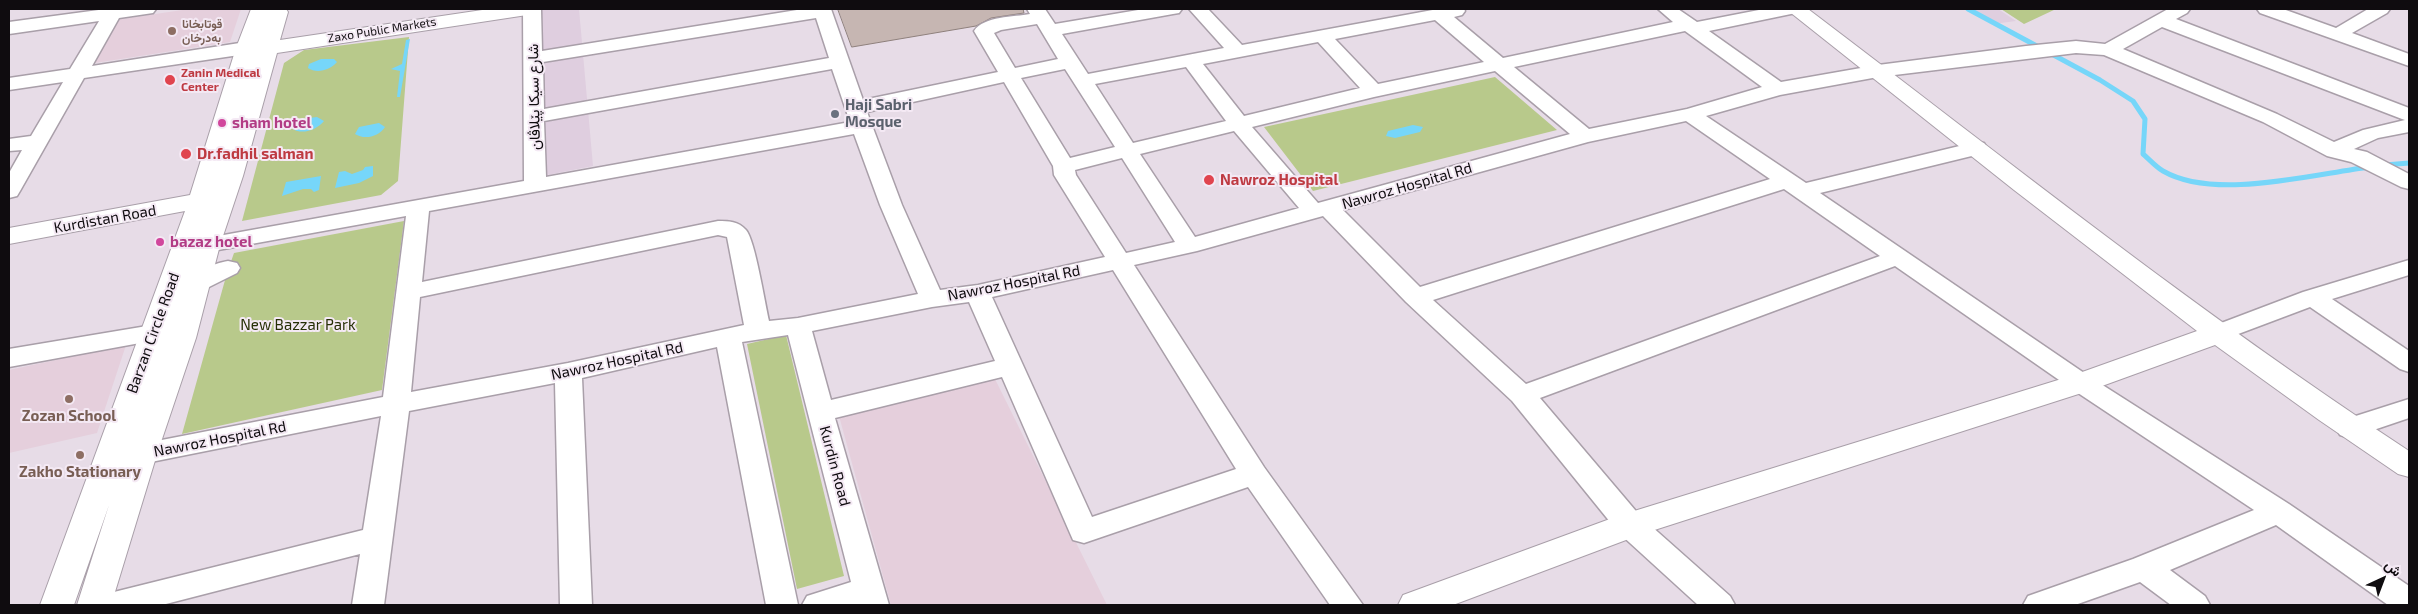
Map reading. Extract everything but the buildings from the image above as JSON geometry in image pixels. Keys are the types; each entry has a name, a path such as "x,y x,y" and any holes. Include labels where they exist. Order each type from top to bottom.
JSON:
{"main road":[{"path":"256,52 261,9"},
{"path":"256,52 280,9"},
{"name":"Zaxo Public Markets","path":"256,52 527,9"},
{"path":"1796,9 2217,334 2350,428 2409,466"},
{"name":"Barzan Circle Road","path":"94,605 142,454 182,338 196,284 201,201 256,52"},
{"name":"Barzan Circle Road","path":"57,605 153,333 198,239 231,176 256,52"},
{"name":"Kurdistan Road","path":"9,236 201,201"},
{"path":"94,220 153,219 175,221 198,239"},
{"path":"1415,605 1630,525 2081,383 2217,334"}],"street":[{"path":"9,28 114,11 147,9"},
{"name":"شارع سيكا پێلاڤان","path":"532,9 535,186"},
{"path":"1173,9 1042,19 996,25 983,30 1064,166 1065,175 1119,262 1254,474 1348,605"},
{"path":"1198,9 1237,51"},
{"path":"1667,9 1777,89"},
{"path":"1064,166 1374,91 1498,64 1691,26 1792,9"},
{"path":"2108,50 2181,9"},
{"path":"2266,9 2409,60"},
{"path":"2338,34 2381,9"},
{"path":"533,58 823,10 891,205 932,299"},
{"path":"9,191 114,11"},
{"path":"1082,81 1446,11 1498,64 1585,136"},
{"path":"1042,19 1128,149 1189,246"},
{"path":"2161,20 2409,115"},
{"path":"1322,36 1374,91"},
{"name":"Nawroz Hospital Rd","path":"142,454 568,372 758,330 798,326 932,299 978,293 1189,246 1585,136 1690,114 1777,89 1878,71 2026,52 2076,47 2108,50 2270,118 2335,151 2359,157 2408,180"},
{"path":"9,84 256,52"},
{"path":"1190,60 1238,124 1321,210 1522,395 1630,525 1719,605"},
{"path":"534,118 841,62"},
{"path":"198,239 418,208 535,186 859,117 1010,75 1070,62"},
{"path":"1690,114 2081,383 2279,512 2409,604"},
{"path":"2335,151 2357,138 2377,130 2409,126"},
{"path":"9,145 38,141"},
{"path":"1415,297 1795,186 1976,148"},
{"path":"368,605 396,404 418,208"},
{"path":"409,292 718,228 730,228 738,235 758,330"},
{"path":"1522,395 1898,257"},
{"path":"2217,334 2312,297 2409,267"},
{"path":"196,284 228,268"},
{"path":"978,293 1084,532 1254,474"},
{"path":"2312,297 2409,363"},
{"name":"Kurdin Road","path":"798,326 871,597"},
{"path":"9,358 153,333"},
{"path":"728,336 782,605"},
{"path":"820,412 1010,366"},
{"path":"568,372 576,605"},
{"path":"2350,428 2409,408"},
{"path":"2039,605 2144,568 2279,512"},
{"path":"114,605 378,538"},
{"path":"2144,568 2194,605"},
{"path":"818,605 871,597"}],"shaded area":[{"name":"قوتابخانا به‌درخان","path":"189,9 241,9 230,42 95,63 115,20"},
{"path":"537,9 579,9 593,166 542,176"},
{"path":"1972,9 1998,9 2016,21 1993,24"},
{"path":"126,345 97,433 9,453 9,370"},
{"path":"994,377 1107,605 891,605 839,416"}],"green space":[{"path":"2001,9 2056,9 2024,24"},
{"path":"409,37 398,181 381,195 242,221 284,63 304,50"},
{"path":"1495,77 1557,130 1313,191 1264,127"},
{"name":"New Bazzar Park","path":"404,221 382,390 182,434 234,253"},
{"path":"786,335 844,576 797,589 747,344"}],"water":[{"path":"410,39 400,97 397,97 400,71 391,69 402,64 406,40"},
{"path":"321,59 334,59 337,62 323,70 315,71 308,68 309,64"},
{"path":"317,117 324,121 313,129 301,132 293,129 294,124 302,119"},
{"path":"379,123 385,127 375,135 363,137 355,134 359,127"},
{"path":"1413,125 1423,127 1420,132 1395,138 1386,136 1388,131"},
{"path":"373,166 373,176 359,183 335,188 339,172 345,171 352,174 363,170 365,167"},
{"path":"321,176 319,190 314,192 311,189 303,189 282,196 286,182"}],"waterway":[{"path":"1968,9 2100,80 2133,101 2145,119 2143,154 2163,171 2184,180 2209,184 2265,183 2370,167"},
{"path":"2385,165 2409,163"}],"place":[{"name":"قوتابخانا به‌درخان","path":"172,31"},
{"name":"Zanin Medical Center","path":"170,80"},
{"name":"Haji Sabri Mosque","path":"835,114"},
{"name":"sham hotel","path":"222,123"},
{"name":"Dr.fadhil salman","path":"186,154"},
{"name":"Nawroz Hospital","path":"1209,180"},
{"name":"bazaz hotel","path":"160,242"},
{"name":"Zozan School","path":"69,399"},
{"name":"Zakho Stationary","path":"80,455"}]}
